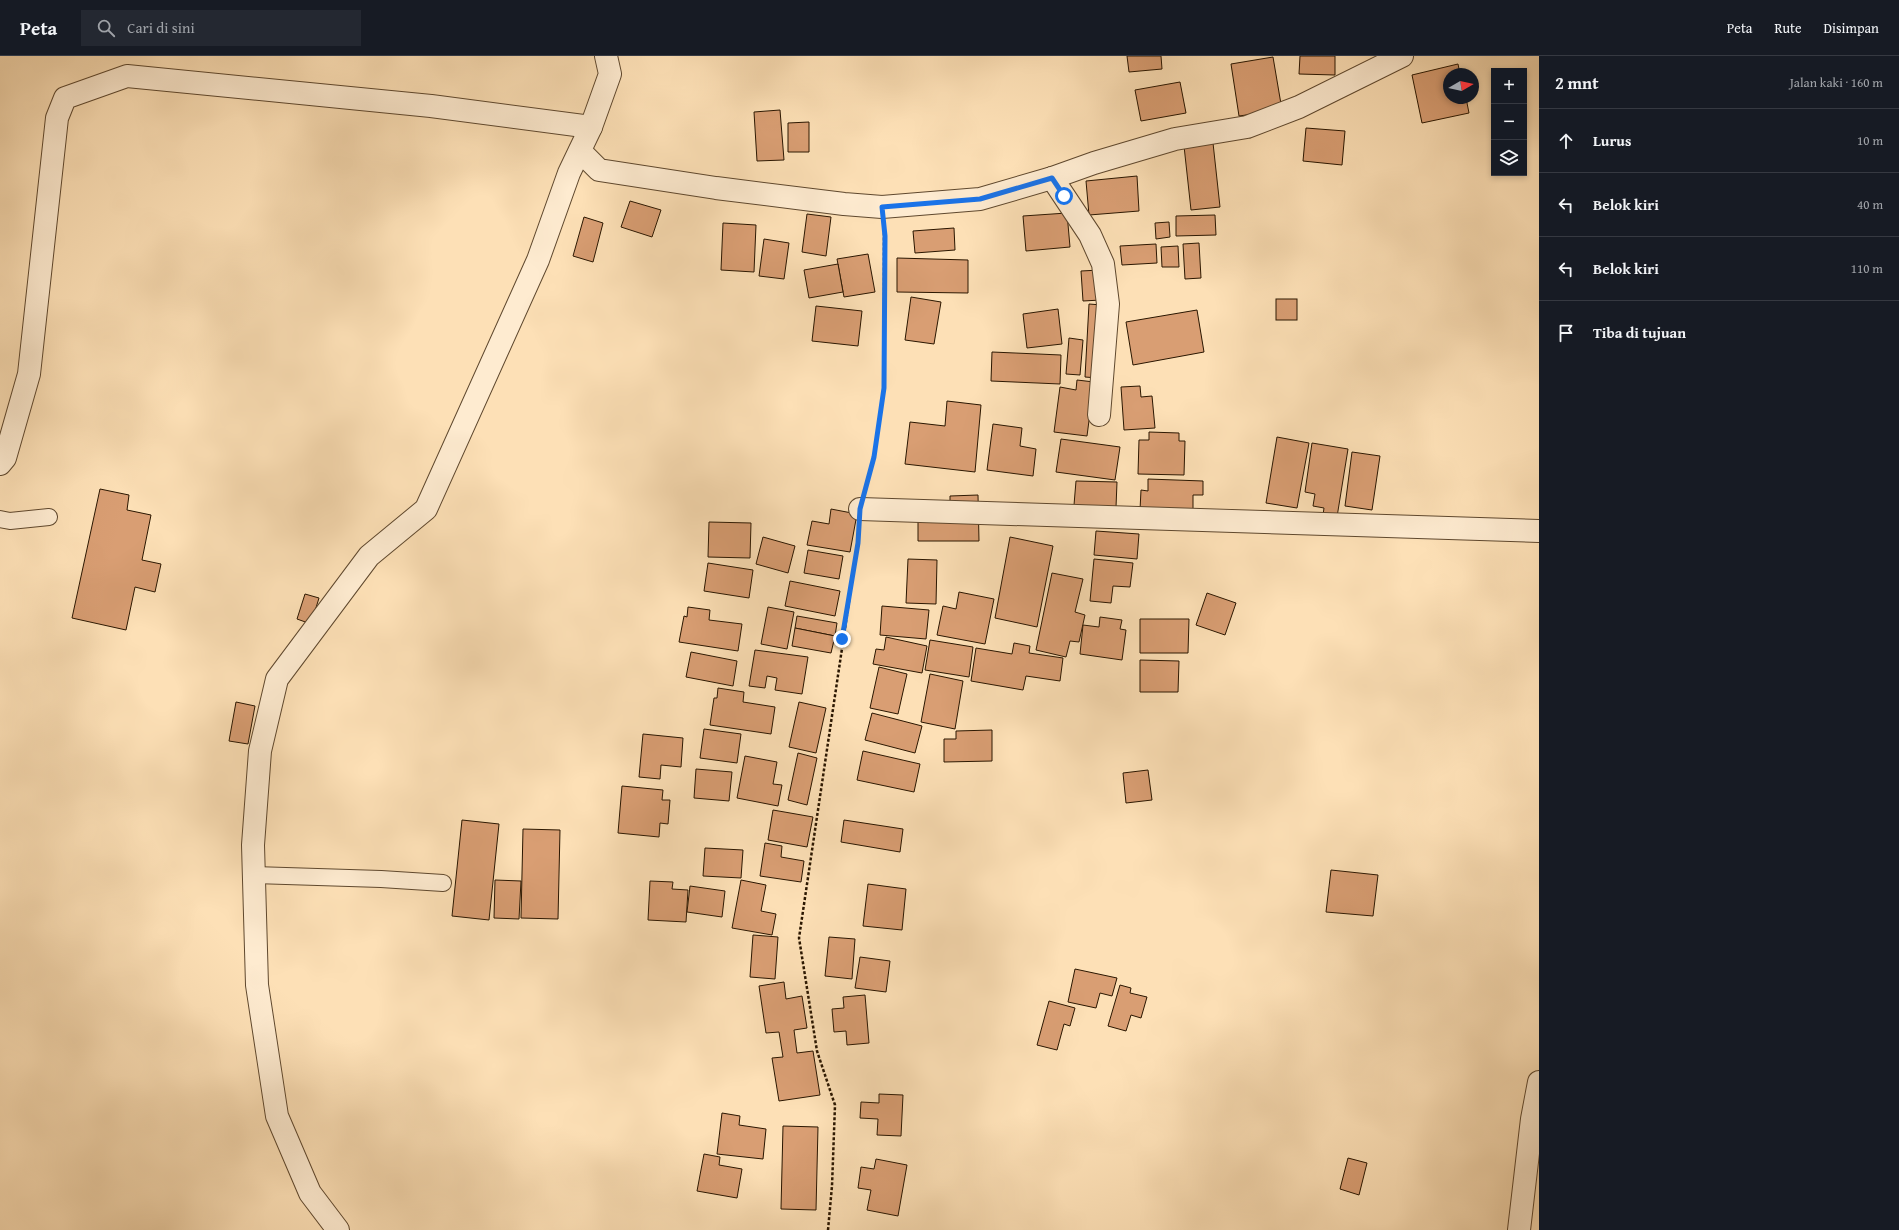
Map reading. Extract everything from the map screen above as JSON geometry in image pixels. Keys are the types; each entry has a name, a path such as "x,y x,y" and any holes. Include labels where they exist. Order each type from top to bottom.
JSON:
{"street":[{"path":"338,1230 310,1193 277,1116 257,985 253,845 260,751 277,679 369,556 426,509 538,260 569,173 591,127 610,74 606,56"},
{"path":"580,151 599,170 724,189 844,204 882,207 980,199 1175,139 1247,127 1300,107 1402,56"},
{"path":"0,464 5,458 29,374 57,118 65,98 127,76 431,106 591,127"},
{"path":"1052,178 1090,235 1103,264 1108,304 1099,415"},
{"path":"860,509 1539,531"},
{"path":"1519,1230 1532,1119 1539,1082"}],"lane":[{"path":"0,519 10,521 49,517"},
{"path":"254,875 381,879 443,883"}],"path":[{"path":"828,1230 832,1186 835,1105 817,1051 799,938 842,639 858,543 860,509 874,457 884,388 885,236 882,207"}],"building":[{"path":"1127,56 1161,56 1162,69 1129,72"},
{"path":"1300,56 1335,56 1335,75 1299,74"},
{"path":"1273,57 1282,110 1239,116 1231,64"},
{"path":"1458,64 1459,68 1443,68 1443,104 1467,104 1469,113 1422,123 1412,75"},
{"path":"1180,82 1186,113 1141,121 1135,90"},
{"path":"780,110 784,160 757,161 754,112"},
{"path":"809,122 809,152 788,152 788,123"},
{"path":"1306,128 1345,131 1342,165 1303,161"},
{"path":"1213,143 1220,207 1191,210 1184,146"},
{"path":"1137,176 1139,211 1089,215 1086,181"},
{"path":"630,201 661,210 652,237 621,227"},
{"path":"1067,213 1070,247 1026,251 1023,216"},
{"path":"807,214 831,217 826,256 802,252"},
{"path":"1215,215 1216,235 1176,236 1176,216"},
{"path":"584,217 603,223 593,262 573,256"},
{"path":"1169,222 1170,237 1156,239 1155,223"},
{"path":"723,223 756,225 754,272 721,270"},
{"path":"954,228 955,250 915,253 913,231"},
{"path":"764,239 789,243 784,279 759,276"},
{"path":"1199,243 1201,278 1185,279 1183,244"},
{"path":"1156,244 1157,263 1122,265 1120,246"},
{"path":"1178,246 1179,267 1162,267 1161,247"},
{"path":"868,254 875,292 844,297 837,259"},
{"path":"897,258 968,260 968,293 897,292"},
{"path":"838,264 843,292 809,298 804,270"},
{"path":"1100,270 1101,300 1083,301 1081,271"},
{"path":"911,297 941,302 934,344 905,340"},
{"path":"1276,299 1297,299 1297,320 1276,320"},
{"path":"1089,304 1102,305 1098,378 1085,377"},
{"path":"816,306 862,311 858,346 812,341"},
{"path":"1058,309 1062,344 1027,348 1023,314"},
{"path":"1197,310 1204,352 1133,365 1126,322"},
{"path":"1069,338 1083,340 1080,375 1066,374"},
{"path":"992,352 1061,355 1060,384 991,381"},
{"path":"1077,380 1094,382 1087,436 1054,432 1060,387 1076,390"},
{"path":"1140,386 1141,397 1152,396 1155,428 1124,430 1121,387"},
{"path":"947,401 981,405 975,472 905,464 910,422 945,426"},
{"path":"993,424 1022,428 1020,446 1036,449 1033,476 987,470"},
{"path":"1149,432 1179,433 1179,441 1185,441 1184,475 1138,474 1139,440 1149,440"},
{"path":"1277,437 1309,443 1297,508 1266,503"},
{"path":"1061,439 1120,447 1115,480 1056,472"},
{"path":"1312,443 1348,449 1337,517 1323,515 1324,508 1313,506 1315,494 1305,492"},
{"path":"1352,452 1380,456 1372,510 1345,506"},
{"path":"1148,479 1203,481 1203,495 1193,495 1193,524 1140,510 1141,490 1148,491"},
{"path":"1076,481 1117,482 1116,507 1074,505"},
{"path":"100,489 129,495 127,510 151,515 142,560 161,564 155,592 135,587 126,630 72,618"},
{"path":"978,495 979,541 918,541 918,508 950,507 950,496"},
{"path":"831,509 857,514 850,552 807,545 812,521 829,524"},
{"path":"709,522 751,523 750,558 708,557"},
{"path":"1096,531 1139,534 1137,559 1094,555"},
{"path":"763,537 795,546 788,573 756,564"},
{"path":"1010,537 1053,546 1037,627 995,618"},
{"path":"808,550 843,556 839,579 804,573"},
{"path":"908,559 937,560 936,604 906,603"},
{"path":"1094,559 1133,563 1130,587 1113,586 1111,603 1090,601"},
{"path":"708,563 753,570 749,598 704,591"},
{"path":"1052,573 1083,579 1075,612 1085,615 1079,642 1070,641 1066,657 1036,650"},
{"path":"790,581 840,591 835,616 785,606"},
{"path":"959,592 994,599 985,644 937,635 943,606 956,609"},
{"path":"1207,593 1236,603 1225,635 1196,625"},
{"path":"305,594 319,598 311,624 297,619"},
{"path":"882,606 929,610 926,639 880,635"},
{"path":"688,607 710,610 709,620 742,624 738,651 679,642 684,616 687,617"},
{"path":"768,607 794,612 787,649 761,644"},
{"path":"797,616 837,623 835,636 795,628"},
{"path":"1100,617 1122,620 1120,629 1126,630 1122,660 1080,654 1083,625 1099,627"},
{"path":"1140,619 1189,619 1188,653 1140,653"},
{"path":"795,628 835,636 831,653 792,646"},
{"path":"886,637 927,646 922,673 873,664 876,649 884,650"},
{"path":"930,640 973,647 969,677 925,670"},
{"path":"1014,643 1030,646 1029,653 1063,658 1060,681 1026,676 1023,690 971,681 976,648 1012,654"},
{"path":"755,650 808,657 802,694 775,690 777,678 767,676 765,688 749,686"},
{"path":"691,652 737,661 733,686 686,677"},
{"path":"1140,660 1179,661 1178,692 1140,692"},
{"path":"879,667 907,674 898,714 870,708"},
{"path":"930,674 963,681 955,729 921,722"},
{"path":"718,688 744,692 743,702 775,707 771,734 710,725 714,698 717,698"},
{"path":"236,702 255,706 248,744 229,741"},
{"path":"799,702 826,708 816,753 789,747"},
{"path":"872,713 922,726 915,753 865,740"},
{"path":"704,729 741,734 737,763 700,758"},
{"path":"992,730 992,761 944,762 944,739 956,739 956,731"},
{"path":"643,734 683,738 681,767 661,765 660,779 639,777"},
{"path":"863,751 920,764 914,792 857,780"},
{"path":"798,753 817,758 807,805 788,800"},
{"path":"745,756 777,762 773,784 782,785 778,806 737,798"},
{"path":"696,769 732,772 729,801 694,798"},
{"path":"1148,770 1152,800 1126,803 1123,773"},
{"path":"622,786 663,790 662,800 670,800 668,824 660,823 659,837 618,833"},
{"path":"773,810 813,817 807,847 768,840"},
{"path":"462,820 499,824 489,920 452,916"},
{"path":"844,820 903,829 900,852 841,842"},
{"path":"523,829 560,830 558,919 521,918"},
{"path":"765,843 782,846 781,857 804,861 801,882 760,876"},
{"path":"705,848 743,850 741,878 703,876"},
{"path":"1331,870 1378,875 1373,916 1326,912"},
{"path":"495,880 521,881 519,919 494,918"},
{"path":"741,880 766,885 761,911 776,914 772,935 732,928"},
{"path":"650,881 673,882 672,889 688,890 686,922 648,920"},
{"path":"868,884 906,889 902,930 863,926"},
{"path":"690,886 725,891 722,917 687,912"},
{"path":"753,935 778,937 775,979 750,977"},
{"path":"829,937 855,939 852,979 825,976"},
{"path":"860,957 890,961 886,992 855,988"},
{"path":"1075,969 1117,978 1112,996 1100,993 1096,1008 1068,1002"},
{"path":"784,982 786,999 802,996 807,1028 794,1030 797,1053 813,1051 820,1095 779,1101 772,1058 783,1057 779,1032 766,1033 759,986"},
{"path":"1120,985 1131,988 1130,993 1147,997 1141,1018 1131,1015 1126,1031 1108,1026"},
{"path":"865,995 869,1043 847,1045 846,1031 834,1032 832,1009 844,1008 843,997"},
{"path":"1049,1001 1075,1008 1070,1026 1064,1024 1057,1050 1037,1045"},
{"path":"879,1094 903,1095 901,1136 877,1135 878,1119 860,1118 861,1102 879,1103"},
{"path":"722,1113 740,1116 739,1125 766,1129 763,1159 717,1154"},
{"path":"783,1126 818,1127 816,1210 781,1209"},
{"path":"704,1154 720,1157 719,1165 742,1169 737,1198 697,1191"},
{"path":"1348,1158 1367,1163 1359,1195 1340,1189"},
{"path":"876,1159 907,1165 898,1216 867,1210 871,1190 858,1188 861,1167 874,1169"}],"route":[{"path":"842,639 858,543 860,509 874,457 884,388 885,236 882,207 980,199 1052,178 1064,196"}]}
